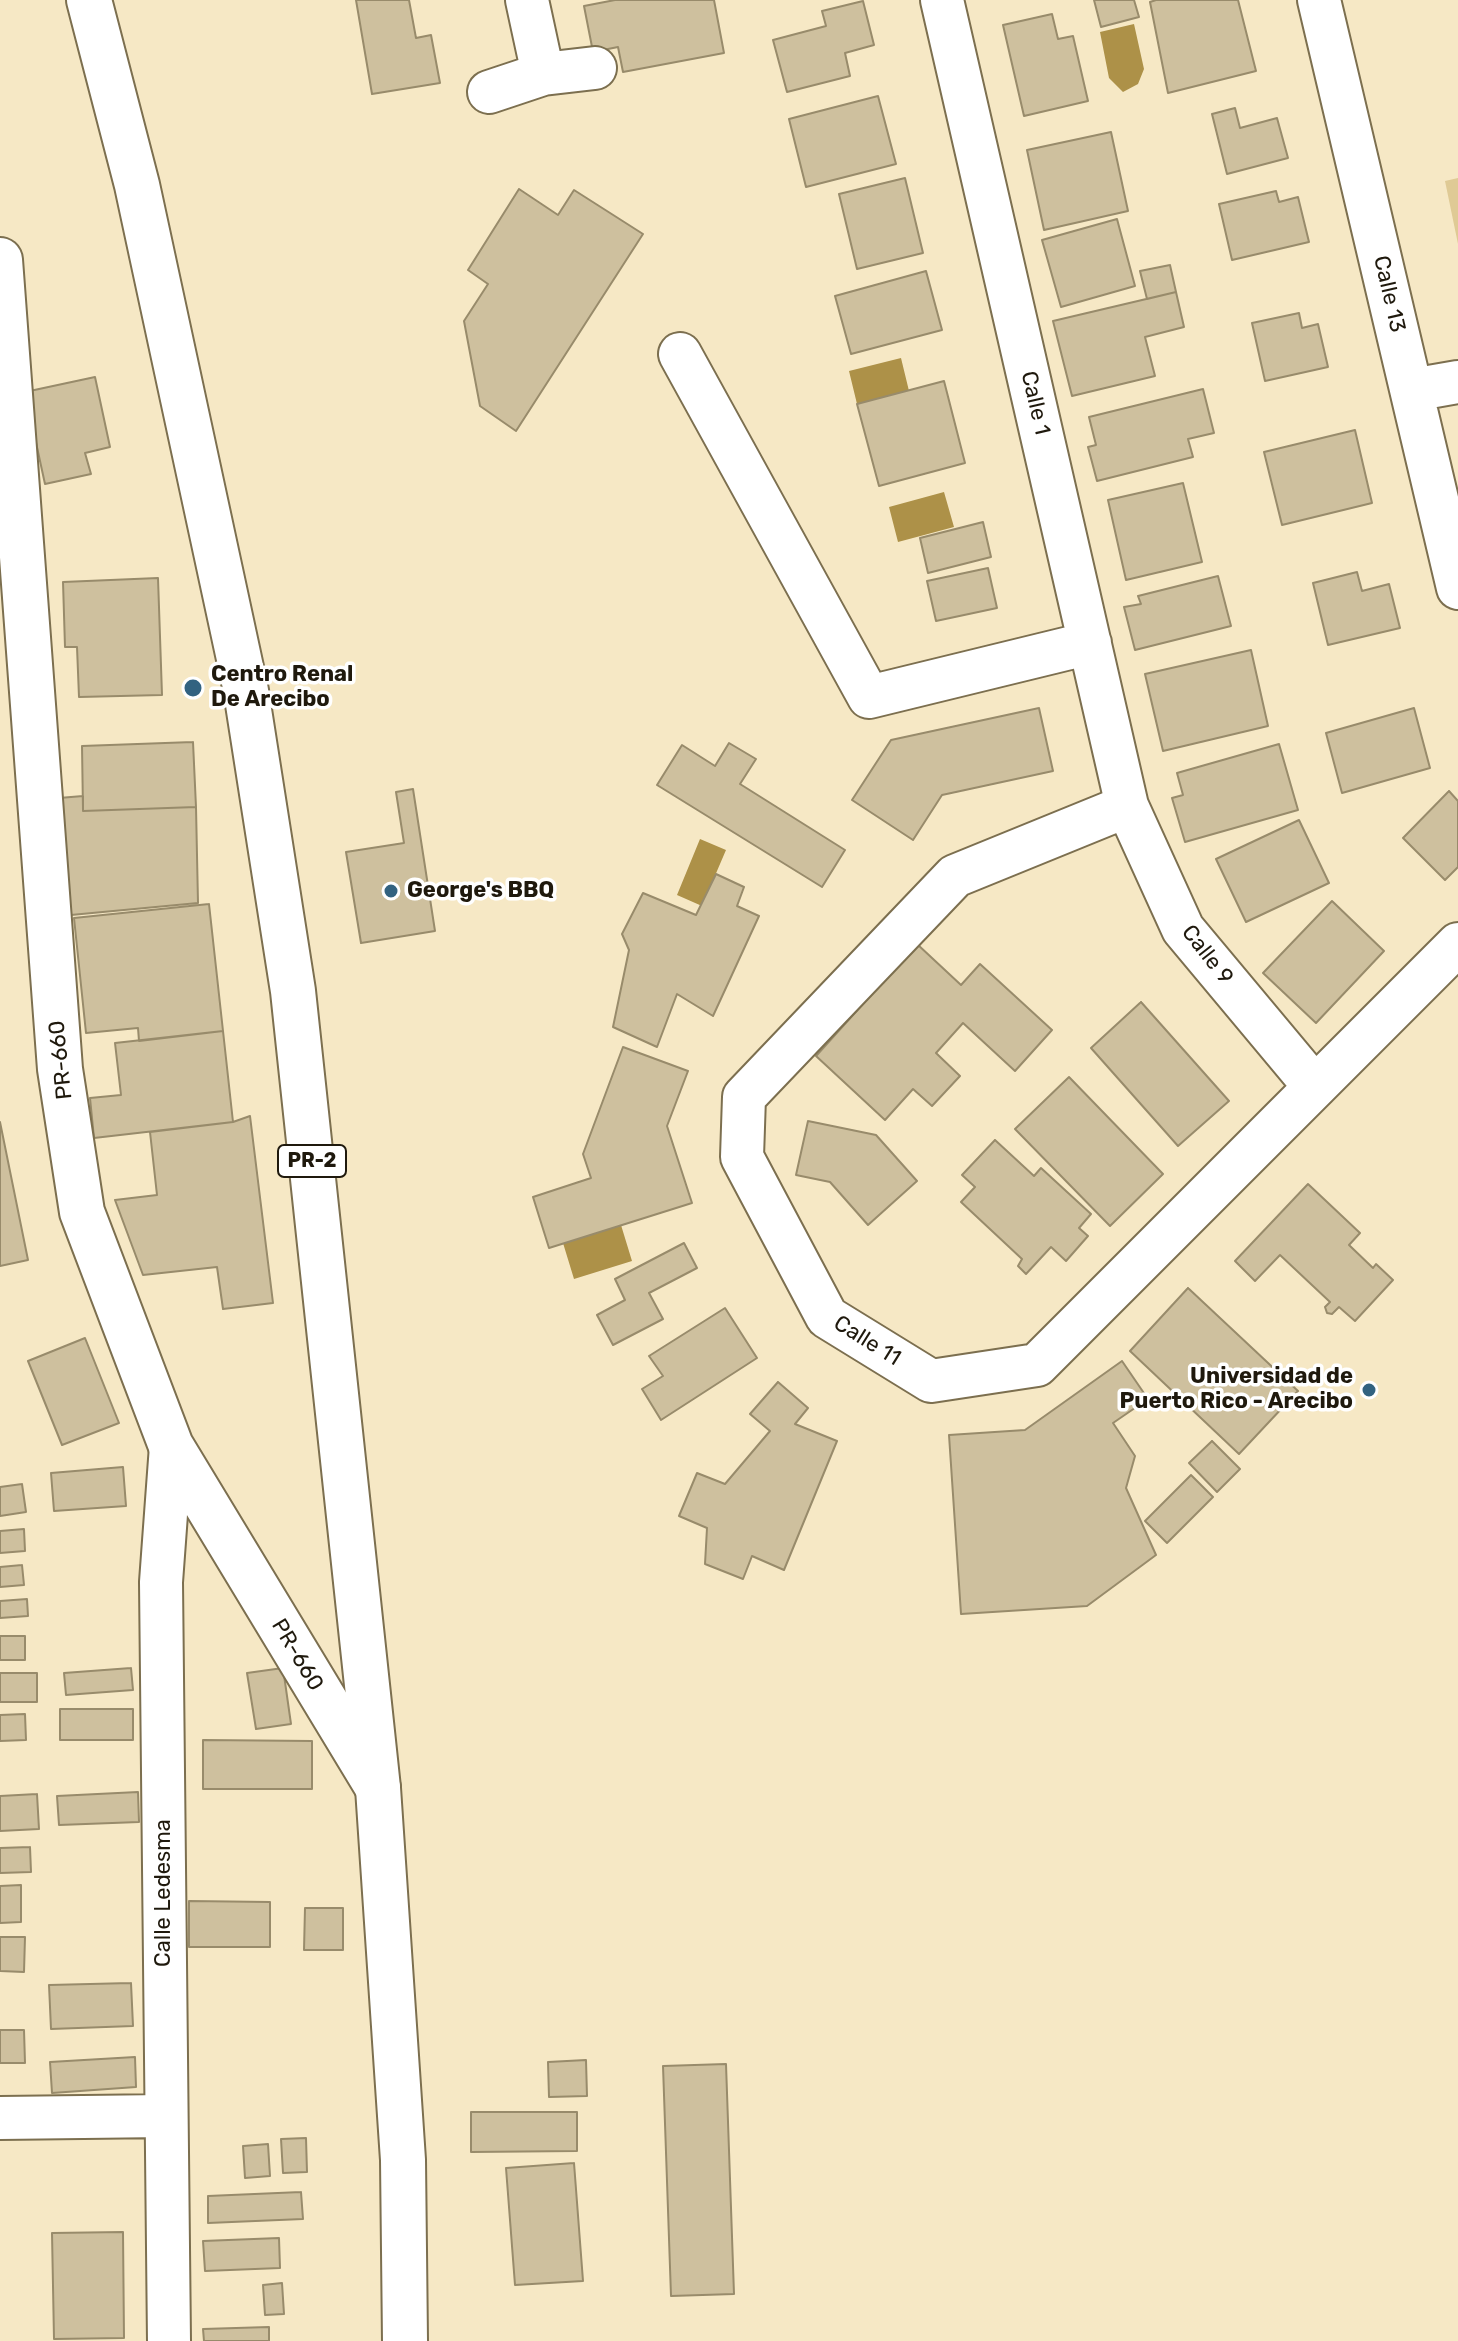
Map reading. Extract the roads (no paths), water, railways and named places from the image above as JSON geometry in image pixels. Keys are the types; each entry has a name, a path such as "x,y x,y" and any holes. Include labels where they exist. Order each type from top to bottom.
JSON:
{"main road":[{"name":"PR-2","path":"89,0 137,185 246,691 293,991 378,1788 403,2160 405,2341"},
{"name":"PR-660","path":"0,260 60,1069 82,1212 171,1446 378,1788"}],"street":[{"path":"527,0 543,74"},
{"name":"Calle 1","path":"942,0 1127,806"},
{"name":"Calle 13","path":"1319,0 1458,588"},
{"path":"489,92 543,74 595,68"},
{"path":"680,354 869,697 1090,643"},
{"path":"1412,390 1458,382"},
{"name":"Calle 11","path":"1127,806 955,876 744,1097 742,1157 827,1317 931,1381 1037,1365 1458,944"},
{"name":"Calle 9","path":"1127,806 1183,929 1315,1087"},
{"name":"Calle Ledesma","path":"169,2341 161,1582 171,1446"},
{"path":"0,2118 166,2116"}],"place":[{"name":"Centro Renal De Arecibo","path":"193,688"},
{"name":"George's BBQ","path":"391,891"},
{"name":"Universidad de Puerto Rico - Arecibo","path":"1369,1390"}]}
